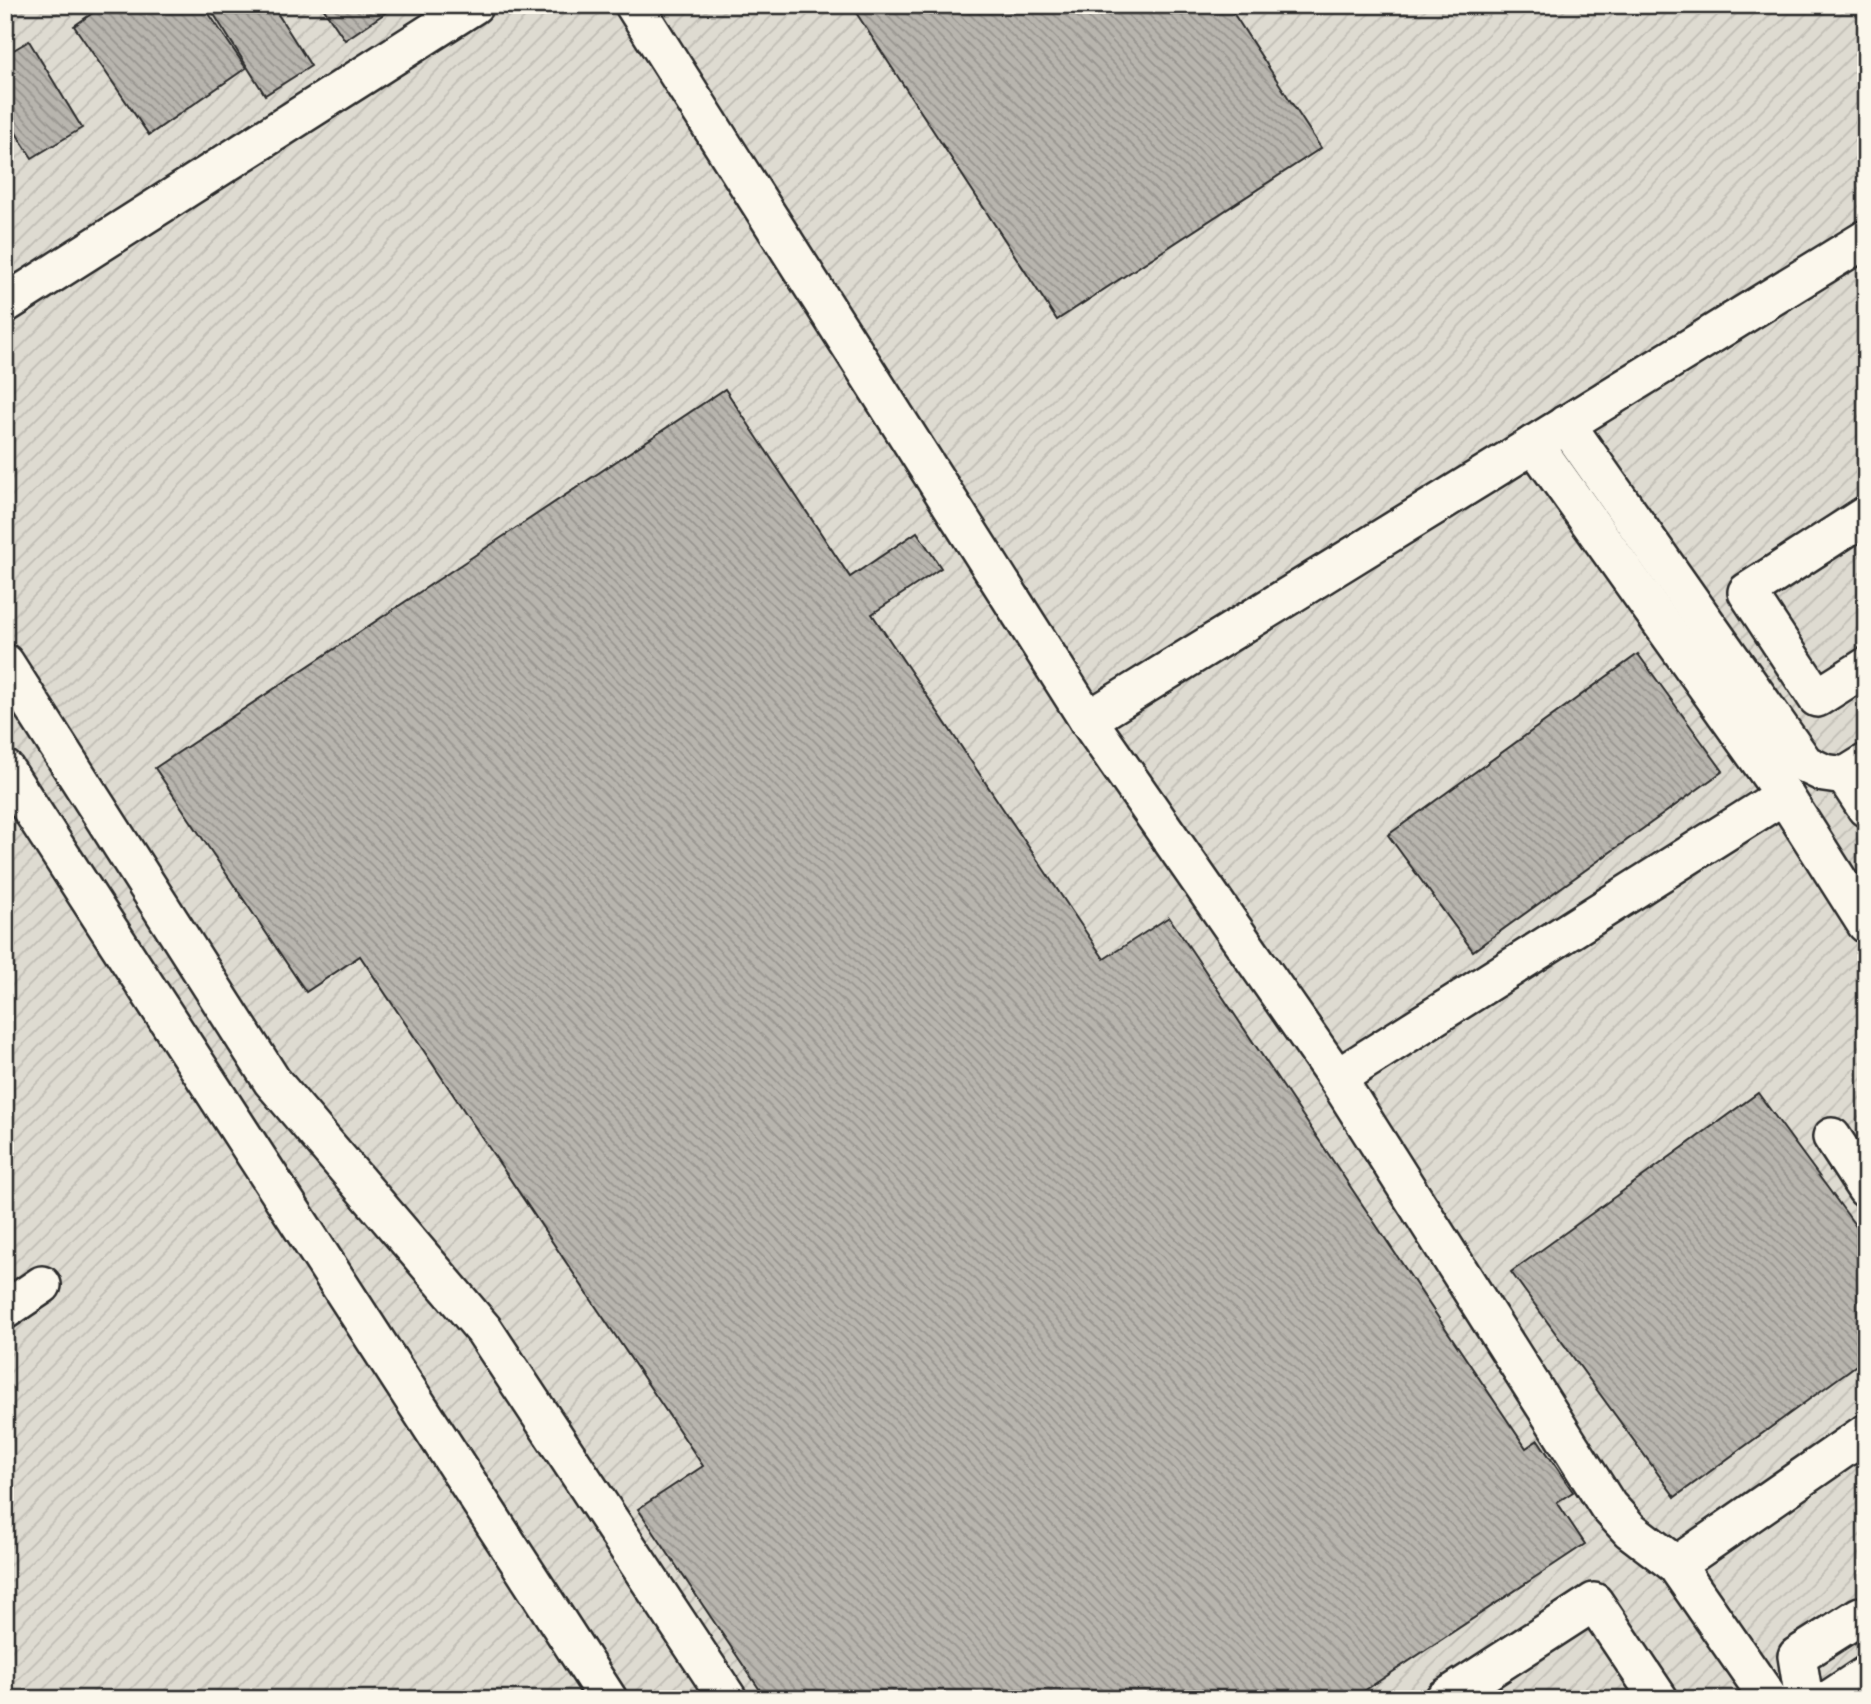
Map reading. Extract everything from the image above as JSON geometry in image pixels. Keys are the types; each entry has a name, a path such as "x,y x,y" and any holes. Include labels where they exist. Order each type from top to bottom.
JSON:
{"street":[{"path":"5,304 474,5"},
{"path":"634,5 1088,720 1337,1078 1608,1506 1630,1530 1676,1565 1769,1699"},
{"path":"1088,720 1866,239"},
{"path":"1566,424 1805,764 1824,773 1855,770 1866,808"},
{"path":"1534,443 1784,795 1866,924"},
{"path":"1866,515 1747,592 1817,698 1866,667"},
{"path":"5,663 272,1081 484,1330 729,1699"},
{"path":"5,769 608,1699"},
{"path":"1337,1078 1784,795"},
{"path":"1832,1137 1866,1189"},
{"path":"5,1310 42,1285"},
{"path":"1676,1565 1866,1433"},
{"path":"1444,1699 1594,1602 1644,1694"},
{"path":"1804,1699 1797,1657 1860,1616 1866,1621"},
{"path":"1830,1699 1866,1675"}],"shaded area":[{"path":"5,5 1866,5 1866,1699 5,1699"}],"building":[{"path":"104,5 203,5 246,68 149,135 74,26"},
{"path":"208,5 272,5 311,66 265,95"},
{"path":"321,5 397,5 345,40"},
{"path":"851,5 1228,5 1321,148 1057,320"},
{"path":"29,41 82,128 32,158 5,116 5,55"},
{"path":"725,389 850,577 917,532 941,568 872,614 1104,959 1169,917 1526,1448 1538,1440 1573,1492 1557,1502 1585,1544 1352,1699 766,1699 638,1509 703,1466 360,956 306,992 155,768"},
{"path":"1638,654 1723,771 1473,951 1388,835"},
{"path":"1758,1093 1866,1240 1866,1358 1675,1497 1511,1272"}]}
